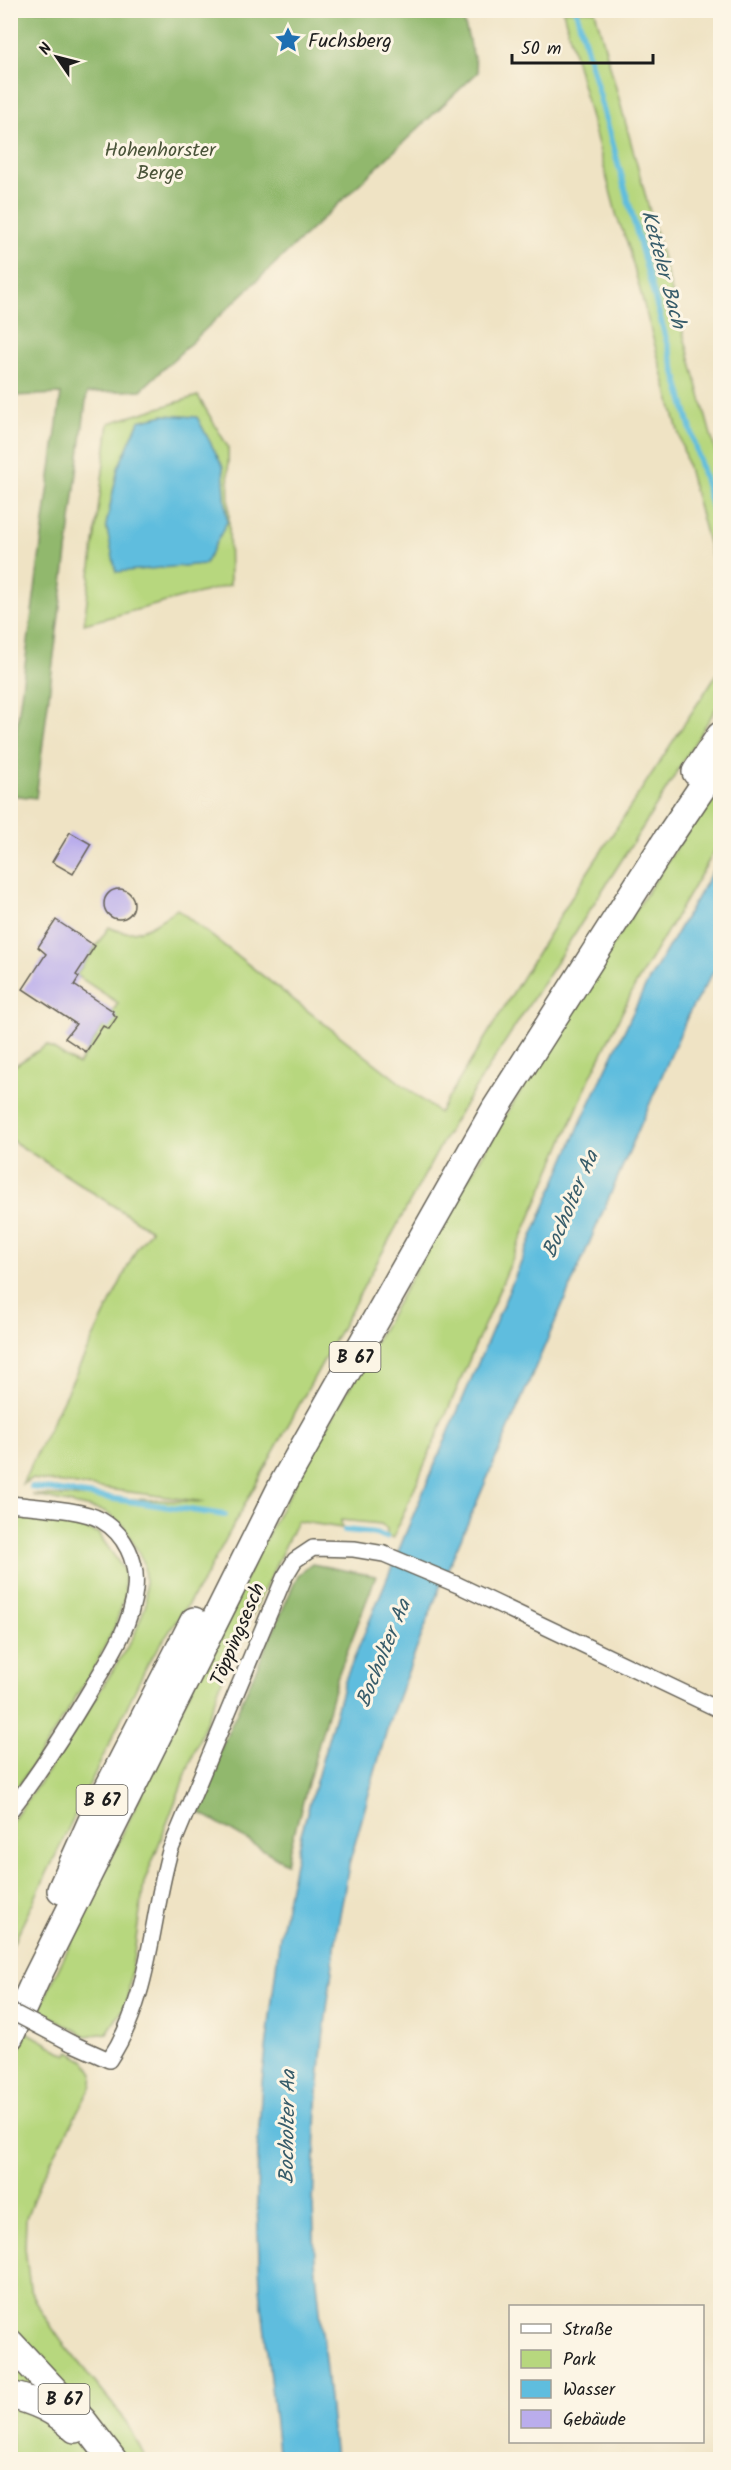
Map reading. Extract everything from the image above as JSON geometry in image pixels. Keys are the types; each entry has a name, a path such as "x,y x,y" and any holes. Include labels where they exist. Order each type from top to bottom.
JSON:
{"highway":[{"name":"B 67","path":"10,2001 95,1814 276,1466 483,1101 649,841 720,736"},
{"name":"B 67","path":"10,2036 36,1979 290,1472 496,1108 666,841 720,761"},
{"name":"B 67","path":"10,2051 36,1979"},
{"name":"B 67","path":"10,2343 83,2421 113,2460"},
{"name":"B 67","path":"10,2395 32,2400 54,2412 88,2442 99,2460"}],"street":[{"path":"10,1504 77,1513 100,1519 122,1538 134,1562 135,1588 131,1613 99,1674 63,1736 10,1812"},
{"name":"Töppingsesch","path":"10,2011 109,2060 122,2040 144,1980 159,1888 170,1851 279,1588 295,1560 313,1548 354,1549 384,1554 458,1585 720,1710"}],"green space":[{"name":"Hohenhorster Berge","path":"11,10 461,11 478,72 141,390 87,393 36,798 11,795 10,778 61,394 11,396"},
{"path":"563,11 595,11 720,468 720,586 627,242 617,217"},
{"path":"198,396 228,447 230,585 84,624 109,423"},
{"path":"720,669 720,702 643,827 453,1123 202,1583 148,1663 11,1948 11,1823 72,1736 134,1636 146,1604 144,1563 124,1526 104,1511 32,1495 205,1502 32,1479 22,1484 137,1248 151,1230 11,1140 11,1068 47,1045 78,1065 118,1003 76,975 109,927 128,932 145,929 177,909 439,1113 578,887"},
{"path":"720,781 720,842 636,984 590,1078 393,1538 387,1536 387,1529 381,1524 341,1520 342,1528 297,1521 225,1672 144,1883 127,2003 107,2033 86,2036 39,2010 205,1659 277,1516 450,1209 554,1035"},
{"path":"11,1514 60,1521 98,1533 124,1570 125,1597 115,1626 94,1668 11,1797"},
{"path":"312,1564 376,1576 337,1678 286,1863 194,1809 298,1575"},
{"path":"27,2032 67,2055 70,2052 85,2061 93,2073 92,2085 39,2184 26,2218 25,2248 30,2288 42,2313 62,2342 127,2422 146,2459 121,2459 11,2337 11,2071"},
{"path":"10,2358 49,2396 11,2388"},
{"path":"10,2405 66,2428 91,2459 11,2459"}],"water":[{"path":"164,415 197,417 223,467 227,522 205,564 116,572 106,525 118,468 139,421"},
{"name":"Bocholter Aa","path":"720,858 720,961 690,1011 440,1587 389,1722 349,1865 338,1925 322,2047 313,2205 315,2261 335,2459 279,2460 260,2288 257,2203 258,2143 262,2082 280,1935 301,1834 345,1680 580,1124 645,987"}],"building":[{"path":"70,832 91,844 73,874 52,862"},
{"path":"119,889 130,893 134,904 130,915 119,919 108,915 104,904 108,893"},
{"path":"56,920 95,946 76,975 79,977 74,985 113,1011 112,1013 117,1017 109,1029 103,1026 86,1052 65,1038 76,1024 23,989 46,954 38,947"}],"waterway":[{"name":"Ketteler Bach","path":"576,10 720,536"},
{"path":"32,1487 225,1515"},
{"path":"345,1530 375,1533 386,1537"}],"place":[{"name":"Fuchsberg","path":"288,40"}]}
